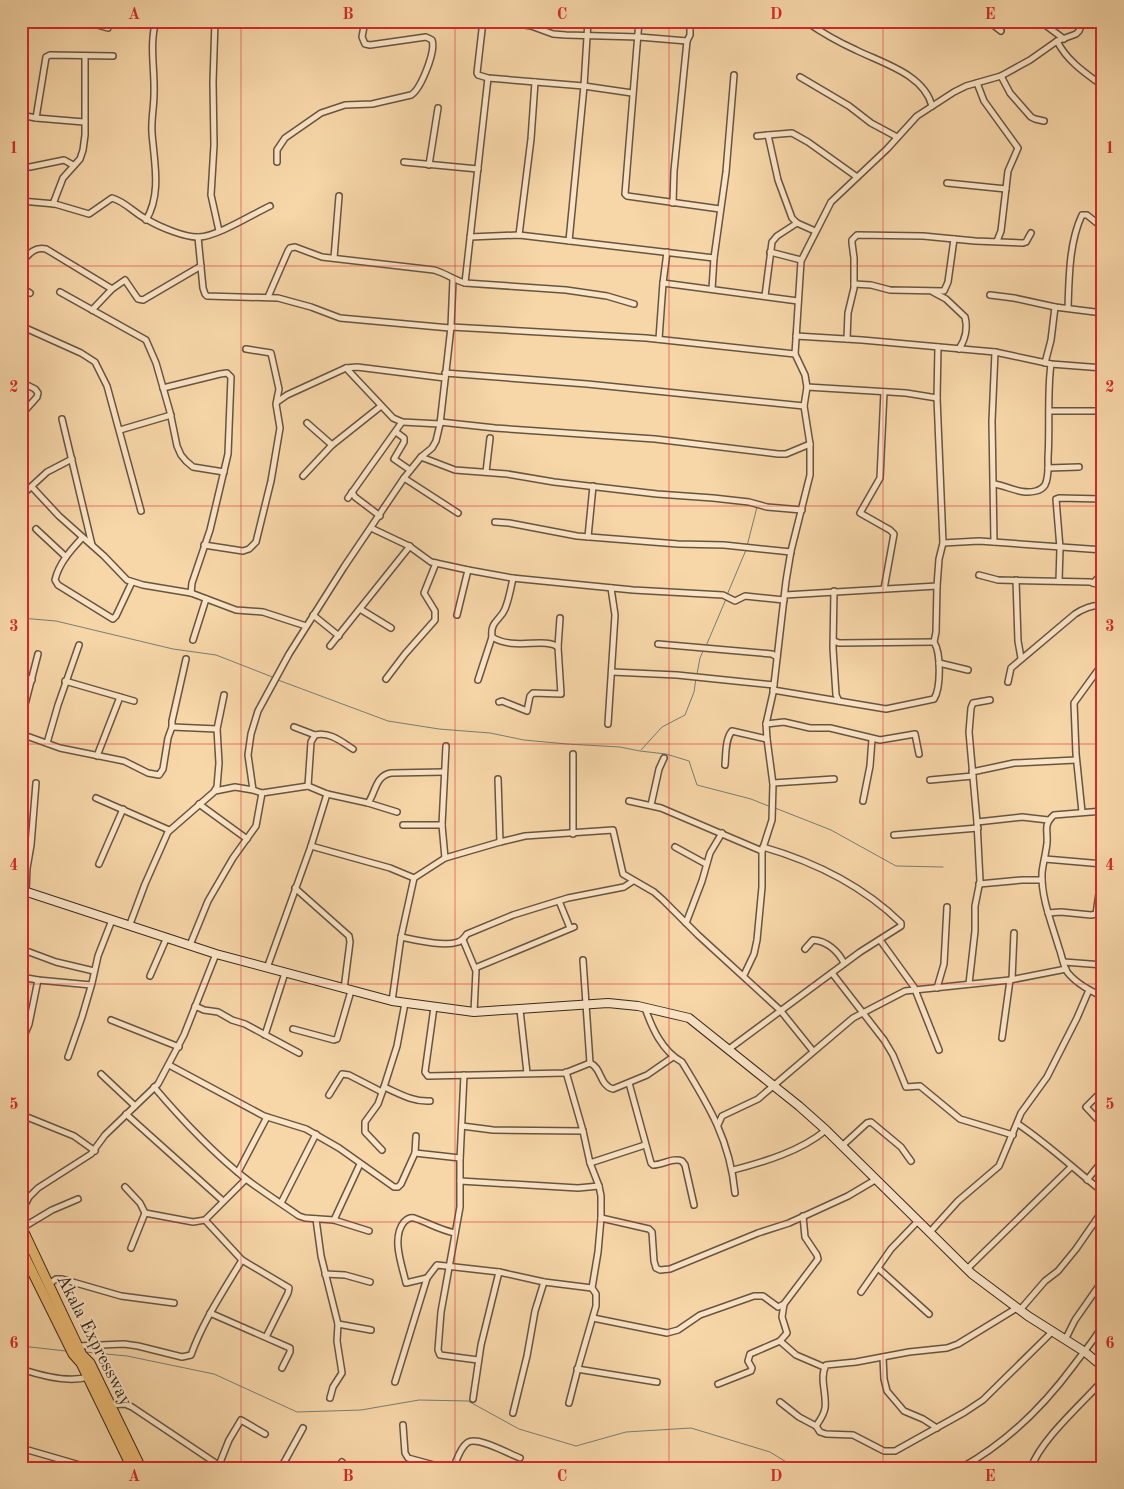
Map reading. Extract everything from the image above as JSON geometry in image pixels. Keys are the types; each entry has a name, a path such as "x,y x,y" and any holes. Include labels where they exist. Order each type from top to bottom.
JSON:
{"main road":[{"name":"Akala Expressway","path":"22,1227 82,1355 88,1378 141,1468"},
{"name":"Akala Expressway","path":"21,1249 73,1354 85,1363 110,1406 132,1468"}],"street":[{"path":"82,21 108,28"},
{"path":"146,220 152,210 156,176 152,127 154,95 153,36 156,21"},
{"path":"215,21 213,82 214,145 211,195 219,231"},
{"path":"277,162 277,150 285,138 321,113 345,105 372,104 411,95 416,92 434,46 432,40 426,37 370,45 365,44 362,37 367,21 381,21"},
{"path":"483,21 478,75 488,78 584,86 632,94"},
{"path":"498,21 531,23 553,34 639,36 687,41"},
{"path":"569,241 589,35 588,21"},
{"path":"639,21 625,194 627,196 720,209"},
{"path":"673,203 674,171 690,21"},
{"path":"805,21 857,51 887,64 917,83 927,93 932,106"},
{"path":"988,21 1001,31"},
{"path":"1040,21 1064,39"},
{"path":"744,975 754,954 757,940 762,887 763,849 772,820 773,783 766,739 766,724 773,688 791,552 810,476 810,444 804,406 807,387 805,375 794,354 801,260 832,202 887,150 920,114 946,96 966,86 1000,76 1030,60 1057,41 1079,31 1083,21"},
{"path":"1057,41 1062,52 1070,60 1103,86"},
{"path":"36,118 46,58 50,55 113,56"},
{"path":"53,204 63,178 80,159 83,150 85,135 85,57"},
{"path":"712,289 714,258 726,172 734,75"},
{"path":"1000,76 1010,93 1031,116 1044,121"},
{"path":"465,283 488,78"},
{"path":"800,78 898,137"},
{"path":"519,235 531,139 535,82"},
{"path":"976,83 984,101 1018,148 1009,167 1001,231 997,241"},
{"path":"429,164 438,108"},
{"path":"21,115 84,122"},
{"path":"757,136 789,132 797,135 857,177"},
{"path":"768,135 778,180 790,215 797,223 815,231"},
{"path":"30,167 64,160 73,165"},
{"path":"404,162 478,169"},
{"path":"947,183 1006,189"},
{"path":"334,258 339,196"},
{"path":"21,201 53,204 73,208 88,214 112,198 120,201 146,220 166,229 198,237 219,231 270,206"},
{"path":"1068,308 1069,275 1073,248 1082,215 1087,215 1103,228"},
{"path":"765,296 770,252 774,238 797,223"},
{"path":"847,339 848,313 854,284 852,240 858,235 1024,243 1031,233"},
{"path":"470,237 519,235 714,258"},
{"path":"198,237 203,288 204,294 207,296 268,297 286,300 340,318 659,340 794,354"},
{"path":"854,284 890,290 944,291 948,285 954,239"},
{"path":"268,297 284,258 290,248 295,247 322,257 434,270 465,283 566,290 607,296 634,304"},
{"path":"21,263 34,249 46,249 112,289"},
{"path":"659,340 667,252"},
{"path":"770,252 801,260"},
{"path":"92,310 112,289 125,280 138,299 143,300 201,266"},
{"path":"253,790 248,755 251,734 258,711 313,615 404,478 420,457 432,448 436,441 440,423 451,327 453,279"},
{"path":"663,283 798,301"},
{"path":"21,287 30,293"},
{"path":"60,292 146,340 163,388 177,446 186,462 193,467 224,472"},
{"path":"933,292 946,299 965,317 967,322 964,341 960,349"},
{"path":"990,295 1054,307 1103,313"},
{"path":"1045,363 1051,340 1054,307"},
{"path":"21,326 81,353 95,362 107,386 141,510"},
{"path":"796,336 995,352 1051,364 1103,368"},
{"path":"964,341 967,350"},
{"path":"612,672 677,675 836,698 886,709 931,700 936,697 939,663 937,647 934,642 939,559 943,543 937,398 938,347"},
{"path":"204,545 243,551 249,550 256,542 271,481 280,428 276,402 279,389 271,353 246,350"},
{"path":"994,542 992,421 995,352"},
{"path":"994,484 1018,491 1034,492 1045,486 1048,468 1049,379 1051,364"},
{"path":"276,402 287,394 346,368 357,367 445,376 588,384 804,406"},
{"path":"346,368 392,418 402,422 440,423 655,439 778,454 786,454 810,444"},
{"path":"163,388 220,374 230,374 228,454 190,593"},
{"path":"21,382 35,389 38,393 37,397 21,416"},
{"path":"807,387 884,392 937,398"},
{"path":"884,392 880,478 860,513 894,534 884,590"},
{"path":"303,476 332,445 382,406"},
{"path":"1050,411 1100,411"},
{"path":"120,430 171,416"},
{"path":"62,419 92,546"},
{"path":"348,498 402,422"},
{"path":"307,423 332,445"},
{"path":"396,432 404,438 404,442 394,458 410,470"},
{"path":"486,472 490,438"},
{"path":"420,457 454,470 748,502 767,507 802,510"},
{"path":"21,496 47,472 72,459"},
{"path":"1048,468 1079,467"},
{"path":"404,478 458,513"},
{"path":"588,537 594,486"},
{"path":"32,487 82,538 104,556 118,572 132,582 190,593 236,610 263,612 306,626"},
{"path":"352,492 355,497 380,516"},
{"path":"1059,581 1060,548 1056,499 1103,499"},
{"path":"495,522 588,537 678,544 724,545 791,552"},
{"path":"371,528 410,546 431,562 468,570 513,578 611,588 723,595 733,601 744,596 785,597 834,591 937,586"},
{"path":"36,529 66,557"},
{"path":"82,538 66,557 56,576 55,580 58,585 113,619 132,582"},
{"path":"943,543 957,541 994,542 1103,550"},
{"path":"330,646 410,546"},
{"path":"386,679 435,620 435,611 424,593 436,563"},
{"path":"457,615 468,570"},
{"path":"1093,583 1103,573"},
{"path":"979,575 998,580 1059,581 1093,583 1103,586"},
{"path":"478,680 492,637 491,630 493,624 504,612 513,578"},
{"path":"1016,580 1018,641 1021,658"},
{"path":"608,724 615,615 611,588"},
{"path":"834,591 836,642 833,648 836,698"},
{"path":"193,640 206,599"},
{"path":"1008,682 1011,668 1075,614 1085,608 1103,606"},
{"path":"360,609 391,628"},
{"path":"313,615 339,636"},
{"path":"499,702 502,701 528,711 531,694 561,694 558,646 560,618"},
{"path":"492,637 500,642 520,645 550,644 558,646"},
{"path":"836,642 934,642"},
{"path":"658,644 776,654"},
{"path":"47,743 79,645"},
{"path":"21,720 38,654"},
{"path":"21,734 60,748 124,761 148,773 158,775 163,769 186,659"},
{"path":"939,663 968,670"},
{"path":"1082,812 1076,760 1074,704 1100,671 1103,663"},
{"path":"21,675 32,680"},
{"path":"66,681 134,702"},
{"path":"215,791 219,763 217,730 224,695"},
{"path":"97,756 120,697"},
{"path":"968,984 975,931 975,906 979,884 978,825 969,740 970,708 975,702 990,700"},
{"path":"766,724 784,722 810,728 830,728 872,739 887,739 915,734 919,754"},
{"path":"172,727 217,730"},
{"path":"294,727 315,735 318,734 341,740 353,749"},
{"path":"725,765 727,741 732,731 766,739"},
{"path":"308,786 311,742 315,735"},
{"path":"863,801 870,766 872,739"},
{"path":"445,858 442,825 446,746"},
{"path":"573,754 573,834"},
{"path":"651,806 659,769 664,758"},
{"path":"930,780 973,774 1014,763 1076,760"},
{"path":"368,803 383,775 391,773 444,772"},
{"path":"498,779 500,842"},
{"path":"773,783 834,779"},
{"path":"21,910 36,783"},
{"path":"130,924 164,838 169,830 215,791 235,786 262,793 308,786 327,794 397,812"},
{"path":"190,945 208,901 233,858 256,826 262,793"},
{"path":"267,968 311,846 327,794"},
{"path":"96,798 123,808 169,830"},
{"path":"629,801 661,808 763,849 816,865 849,883 882,905 901,923 901,926 844,963 729,1049"},
{"path":"199,804 247,839"},
{"path":"99,864 123,808"},
{"path":"1103,811 1054,815 1048,820 1046,826 1048,838 1042,872 1043,891 1048,914 1066,969 1077,981 1103,997"},
{"path":"894,836 1022,817 1048,820"},
{"path":"403,825 442,825"},
{"path":"392,1001 401,937 414,878 445,858 525,836 614,831 622,874 654,892 744,975 780,1010 813,1052"},
{"path":"686,923 710,854 722,833"},
{"path":"311,846 390,868 414,878"},
{"path":"675,847 706,864"},
{"path":"1045,860 1103,865 1096,914 1061,912 1048,914"},
{"path":"979,884 1042,880"},
{"path":"401,937 445,944 458,942 463,940 467,934 513,915 559,901 618,889 633,881"},
{"path":"292,1029 334,1040 338,1036 347,990 350,942 349,936 295,888"},
{"path":"23,890 216,954 392,1001 474,1012 608,1004 645,1008 689,1018 826,1130 968,1270 1018,1309 1085,1352 1103,1367"},
{"path":"475,968 572,928 559,901"},
{"path":"937,988 944,964 947,907"},
{"path":"68,1057 82,1017 98,956 112,920"},
{"path":"1002,1038 1011,979 1014,933"},
{"path":"150,976 168,937"},
{"path":"463,940 475,968 474,1012"},
{"path":"805,949 813,940 821,942 836,951 844,963"},
{"path":"880,940 915,989 939,1050"},
{"path":"21,949 56,962 94,970"},
{"path":"21,1212 29,1197 38,1188 91,1154 105,1136 154,1087 179,1047 216,954"},
{"path":"582,960 587,1004 590,1063"},
{"path":"1064,962 1103,965"},
{"path":"718,1125 722,1116 758,1098 842,1026 905,992 915,989 1011,979 1066,969"},
{"path":"265,1035 285,973"},
{"path":"832,973 884,1040 893,1055 906,1087 920,1086 960,1120 1013,1135"},
{"path":"21,977 91,986"},
{"path":"21,1043 24,1026 38,980"},
{"path":"930,1232 958,1201 998,1166 1018,1124 1021,1113 1047,1077 1089,990"},
{"path":"382,1150 365,1132 365,1122 378,1104 397,1046 405,1003"},
{"path":"195,1006 204,1010 218,1012 232,1020 245,1024 299,1053"},
{"path":"434,1007 426,1074 428,1076 566,1072 590,1063"},
{"path":"645,1008 652,1028 673,1057 682,1062 702,1094 724,1137 733,1170 735,1193"},
{"path":"520,1010 527,1073"},
{"path":"111,1020 179,1047"},
{"path":"590,1063 595,1066 604,1083 609,1088 618,1088 647,1075 673,1057"},
{"path":"169,1065 267,1117 286,1121 316,1134 394,1187 398,1188 416,1153 416,1136"},
{"path":"566,1072 590,1163 601,1196 598,1252 592,1288 597,1300 569,1403"},
{"path":"101,1074 135,1106"},
{"path":"329,1095 342,1074 418,1102 430,1101"},
{"path":"464,1075 460,1207 442,1312 439,1353 440,1355 478,1360"},
{"path":"629,1083 645,1145 653,1165 676,1159 682,1161 694,1205"},
{"path":"154,1087 179,1117 238,1172 300,1216 334,1220 369,1231"},
{"path":"1103,1090 1086,1107 1103,1125"},
{"path":"710,1112 722,1116"},
{"path":"126,1114 223,1201"},
{"path":"27,1117 74,1136 95,1150"},
{"path":"238,1172 267,1117"},
{"path":"842,1146 867,1123 871,1122 900,1147 911,1161"},
{"path":"1018,1124 1043,1141 1071,1167 1103,1192"},
{"path":"462,1126 503,1130 583,1131"},
{"path":"733,1170 757,1164 781,1154 812,1140 826,1130"},
{"path":"281,1203 316,1134"},
{"path":"590,1163 645,1145"},
{"path":"416,1153 460,1158"},
{"path":"1087,1180 1103,1160"},
{"path":"334,1220 360,1164"},
{"path":"968,1270 1071,1167"},
{"path":"145,1213 193,1222 205,1220 246,1179"},
{"path":"601,1218 649,1229 652,1232 656,1268 660,1270 670,1269 758,1233 789,1223 848,1196 875,1180"},
{"path":"460,1181 578,1188 599,1186"},
{"path":"126,1187 140,1203 145,1213 131,1248"},
{"path":"22,1227 52,1210 78,1199"},
{"path":"780,1341 796,1355 824,1367 830,1364 856,1362 947,1348 958,1344 1018,1309 1045,1281 1058,1271 1076,1250 1103,1210"},
{"path":"593,1318 667,1333 678,1330 700,1315 754,1296 763,1296 778,1307 784,1304 818,1259 817,1254 805,1237 803,1216"},
{"path":"427,1278 406,1283 398,1245 399,1233 404,1222 414,1218 442,1230 455,1233"},
{"path":"316,1219 325,1274 338,1324 337,1341 342,1373 333,1387 330,1398"},
{"path":"205,1220 242,1260 289,1288 266,1337"},
{"path":"861,1292 891,1249 918,1221"},
{"path":"78,1346 124,1344 188,1357 191,1355 210,1313 242,1260"},
{"path":"395,1382 427,1278 437,1265 499,1272 544,1282 592,1288"},
{"path":"878,1268 929,1314"},
{"path":"473,1399 478,1360 499,1272"},
{"path":"325,1274 345,1275 370,1282"},
{"path":"49,1284 56,1279 62,1279 121,1296 174,1303"},
{"path":"1065,1340 1075,1320 1103,1280"},
{"path":"513,1413 527,1356 534,1311 544,1282"},
{"path":"718,1384 749,1373 752,1368 748,1361 750,1354 780,1341 787,1333 782,1317 784,1304"},
{"path":"210,1313 291,1350 282,1368"},
{"path":"338,1324 371,1330"},
{"path":"961,1468 990,1451 1023,1424 1054,1391 1085,1352 1103,1324"},
{"path":"780,1402 799,1417 816,1426 820,1432 853,1435 890,1452 895,1452 983,1400 1052,1332"},
{"path":"882,1357 887,1391 904,1411 923,1419 937,1428"},
{"path":"816,1426 824,1414 824,1367"},
{"path":"21,1369 58,1378 76,1380 88,1378"},
{"path":"578,1370 657,1382"},
{"path":"1031,1468 1034,1458 1103,1380"},
{"path":"110,1406 125,1404 132,1406 221,1466 229,1440 241,1420 265,1434"},
{"path":"21,1425 23,1414"},
{"path":"403,1425 405,1453 408,1458 445,1468"},
{"path":"282,1468 303,1428"},
{"path":"453,1468 468,1441 474,1440 482,1441 520,1458"},
{"path":"21,1448 90,1468"},
{"path":"1097,1468 1103,1461"}],"waterway":[{"path":"747,546 757,507"},
{"path":"727,595 746,550"},
{"path":"706,646 726,599"},
{"path":"21,618 56,621 173,649 216,655 275,678"},
{"path":"697,674 704,649"},
{"path":"641,750 662,727 685,715 694,692 696,678"},
{"path":"278,680 388,721 439,729 490,733 524,740 620,747 666,754 689,761 697,785 751,799 771,807"},
{"path":"775,808 831,830 896,866 943,867"},
{"path":"21,1346 66,1351"},
{"path":"85,1352 127,1356 214,1374 297,1412 361,1410 419,1400 468,1401 519,1429 576,1446 626,1432 691,1428 770,1452 796,1468"}]}
